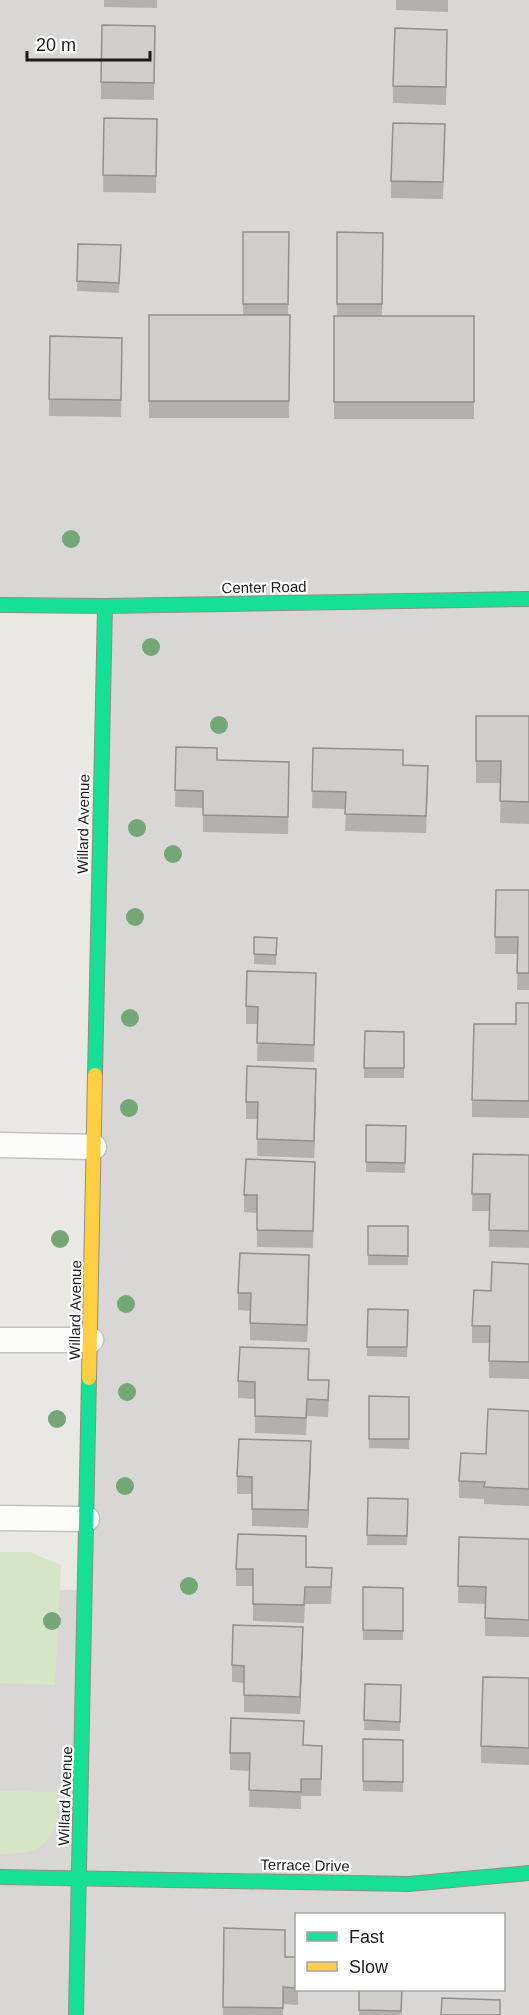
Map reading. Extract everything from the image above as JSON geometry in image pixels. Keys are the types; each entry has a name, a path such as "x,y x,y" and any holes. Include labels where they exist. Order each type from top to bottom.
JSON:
{"street":[{"name":"Center Road","path":"0,605 105,606 529,599"},
{"name":"Willard Avenue","path":"76,2015 105,606"},
{"name":"Terrace Drive","path":"0,1877 409,1884 529,1874"}],"lane":[{"path":"0,1145 94,1147"},
{"path":"0,1340 90,1340"},
{"path":"0,1518 87,1519"}],"shaded area":[{"path":"0,0 529,0 529,2015 0,2015 0,1589 86,1590 105,606 0,605"}],"green space":[{"path":"0,1552 30,1552 61,1565 55,1685 0,1683"},
{"path":"0,1791 57,1792 58,1823 45,1843 35,1850 0,1854"}],"building":[{"path":"102,25 155,26 154,83 101,82"},
{"path":"395,28 447,30 446,87 393,86"},
{"path":"104,118 157,119 156,176 103,175"},
{"path":"393,123 445,124 443,182 391,181"},
{"path":"243,232 289,232 288,304 243,304"},
{"path":"337,232 383,233 382,304 337,304"},
{"path":"78,244 121,245 119,283 77,281"},
{"path":"149,315 290,315 289,401 149,401"},
{"path":"334,316 474,316 474,402 334,402"},
{"path":"50,336 122,338 121,400 49,399"},
{"path":"476,716 529,716 529,802 500,801 501,761 476,761"},
{"path":"176,747 217,748 217,760 289,762 288,817 203,815 203,791 175,790"},
{"path":"313,748 403,750 403,765 428,766 426,816 345,814 346,792 312,791"},
{"path":"496,890 529,890 529,973 517,973 518,937 495,937"},
{"path":"254,937 277,938 276,955 254,954"},
{"path":"247,971 316,973 314,1045 257,1043 258,1007 246,1006"},
{"path":"516,1003 529,1003 529,1101 472,1100 474,1024 516,1024"},
{"path":"365,1031 404,1032 404,1068 364,1068"},
{"path":"247,1066 316,1069 314,1141 257,1139 258,1102 246,1102"},
{"path":"366,1125 406,1126 405,1163 366,1162"},
{"path":"473,1154 529,1155 529,1231 489,1230 490,1194 472,1194"},
{"path":"246,1159 315,1162 313,1231 257,1230 257,1195 244,1195"},
{"path":"368,1226 408,1226 408,1256 368,1255"},
{"path":"240,1253 309,1255 307,1325 250,1323 251,1293 238,1293"},
{"path":"492,1262 529,1264 529,1362 489,1361 490,1326 472,1326 474,1290 491,1291"},
{"path":"368,1309 408,1310 407,1347 367,1347"},
{"path":"240,1347 309,1349 308,1380 329,1380 328,1400 307,1399 306,1418 255,1416 255,1382 238,1381"},
{"path":"369,1396 409,1397 409,1439 369,1439"},
{"path":"488,1409 529,1411 529,1489 484,1487 485,1482 459,1481 461,1453 486,1454"},
{"path":"239,1439 311,1441 308,1510 252,1509 252,1477 237,1476"},
{"path":"368,1498 408,1499 407,1536 367,1535"},
{"path":"238,1534 306,1536 306,1567 332,1568 331,1587 305,1587 304,1605 253,1604 253,1569 236,1569"},
{"path":"459,1537 529,1539 529,1620 485,1618 486,1587 458,1586"},
{"path":"363,1587 403,1588 403,1631 363,1630"},
{"path":"233,1625 303,1627 300,1697 244,1695 244,1666 232,1665"},
{"path":"483,1677 529,1678 529,1748 481,1746"},
{"path":"365,1684 401,1685 400,1722 364,1720"},
{"path":"231,1718 304,1721 303,1745 322,1746 321,1779 301,1779 301,1792 249,1790 250,1753 230,1753"},
{"path":"363,1739 403,1740 403,1782 363,1781"},
{"path":"224,1928 285,1930 285,1957 295,1957 295,1988 283,1987 283,2008 223,2007"},
{"path":"359,1991 402,1991 401,2011 359,2010"},
{"path":"442,1998 500,2000 500,2015 441,2015"}],"traffic: fast":[{"path":"0,605 105,606 529,599"},
{"path":"95,1075 105,606"},
{"path":"76,2015 89,1378"},
{"path":"0,1877 409,1884 529,1873"}],"traffic: slow":[{"path":"89,1378 95,1075"}]}
